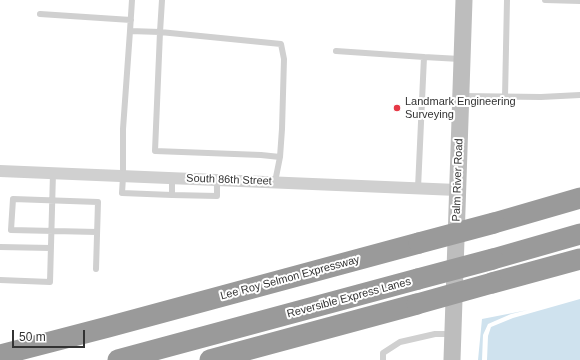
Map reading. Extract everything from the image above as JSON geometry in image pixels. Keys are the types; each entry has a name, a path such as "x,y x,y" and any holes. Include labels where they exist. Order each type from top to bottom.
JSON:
{"highway":[{"name":"Lee Roy Selmon Expressway","path":"0,355 108,328 494,223 580,198"},
{"name":"Reversible Express Lanes","path":"118,360 580,234"},
{"path":"210,360 580,259"}],"street":[{"name":"Palm River Road","path":"452,360 464,0"},
{"name":"South 86th Street","path":"0,171 457,190"}],"lane":[{"path":"132,0 124,129 122,193 217,196 217,180"},
{"path":"162,0 155,151 280,157"},
{"path":"505,97 507,0"},
{"path":"545,0 580,1"},
{"path":"40,14 131,20"},
{"path":"130,31 160,32 281,44 284,60 282,129 280,157 275,182"},
{"path":"336,51 462,59"},
{"path":"418,188 424,57"},
{"path":"460,96 541,97 580,95"},
{"path":"0,280 50,282 53,173"},
{"path":"172,178 172,195"},
{"path":"96,269 98,202 13,199 11,230 97,232"},
{"path":"0,247 51,248"},
{"path":"382,360 382,353 400,342 435,334 453,334"}],"water":[{"path":"580,299 580,360 487,360 488,336 491,327 513,318"},
{"path":"528,310 511,314 488,324 483,335 482,360 478,360 482,319"}],"place":[{"name":"Landmark Engineering Surveying","path":"397,108"}]}
